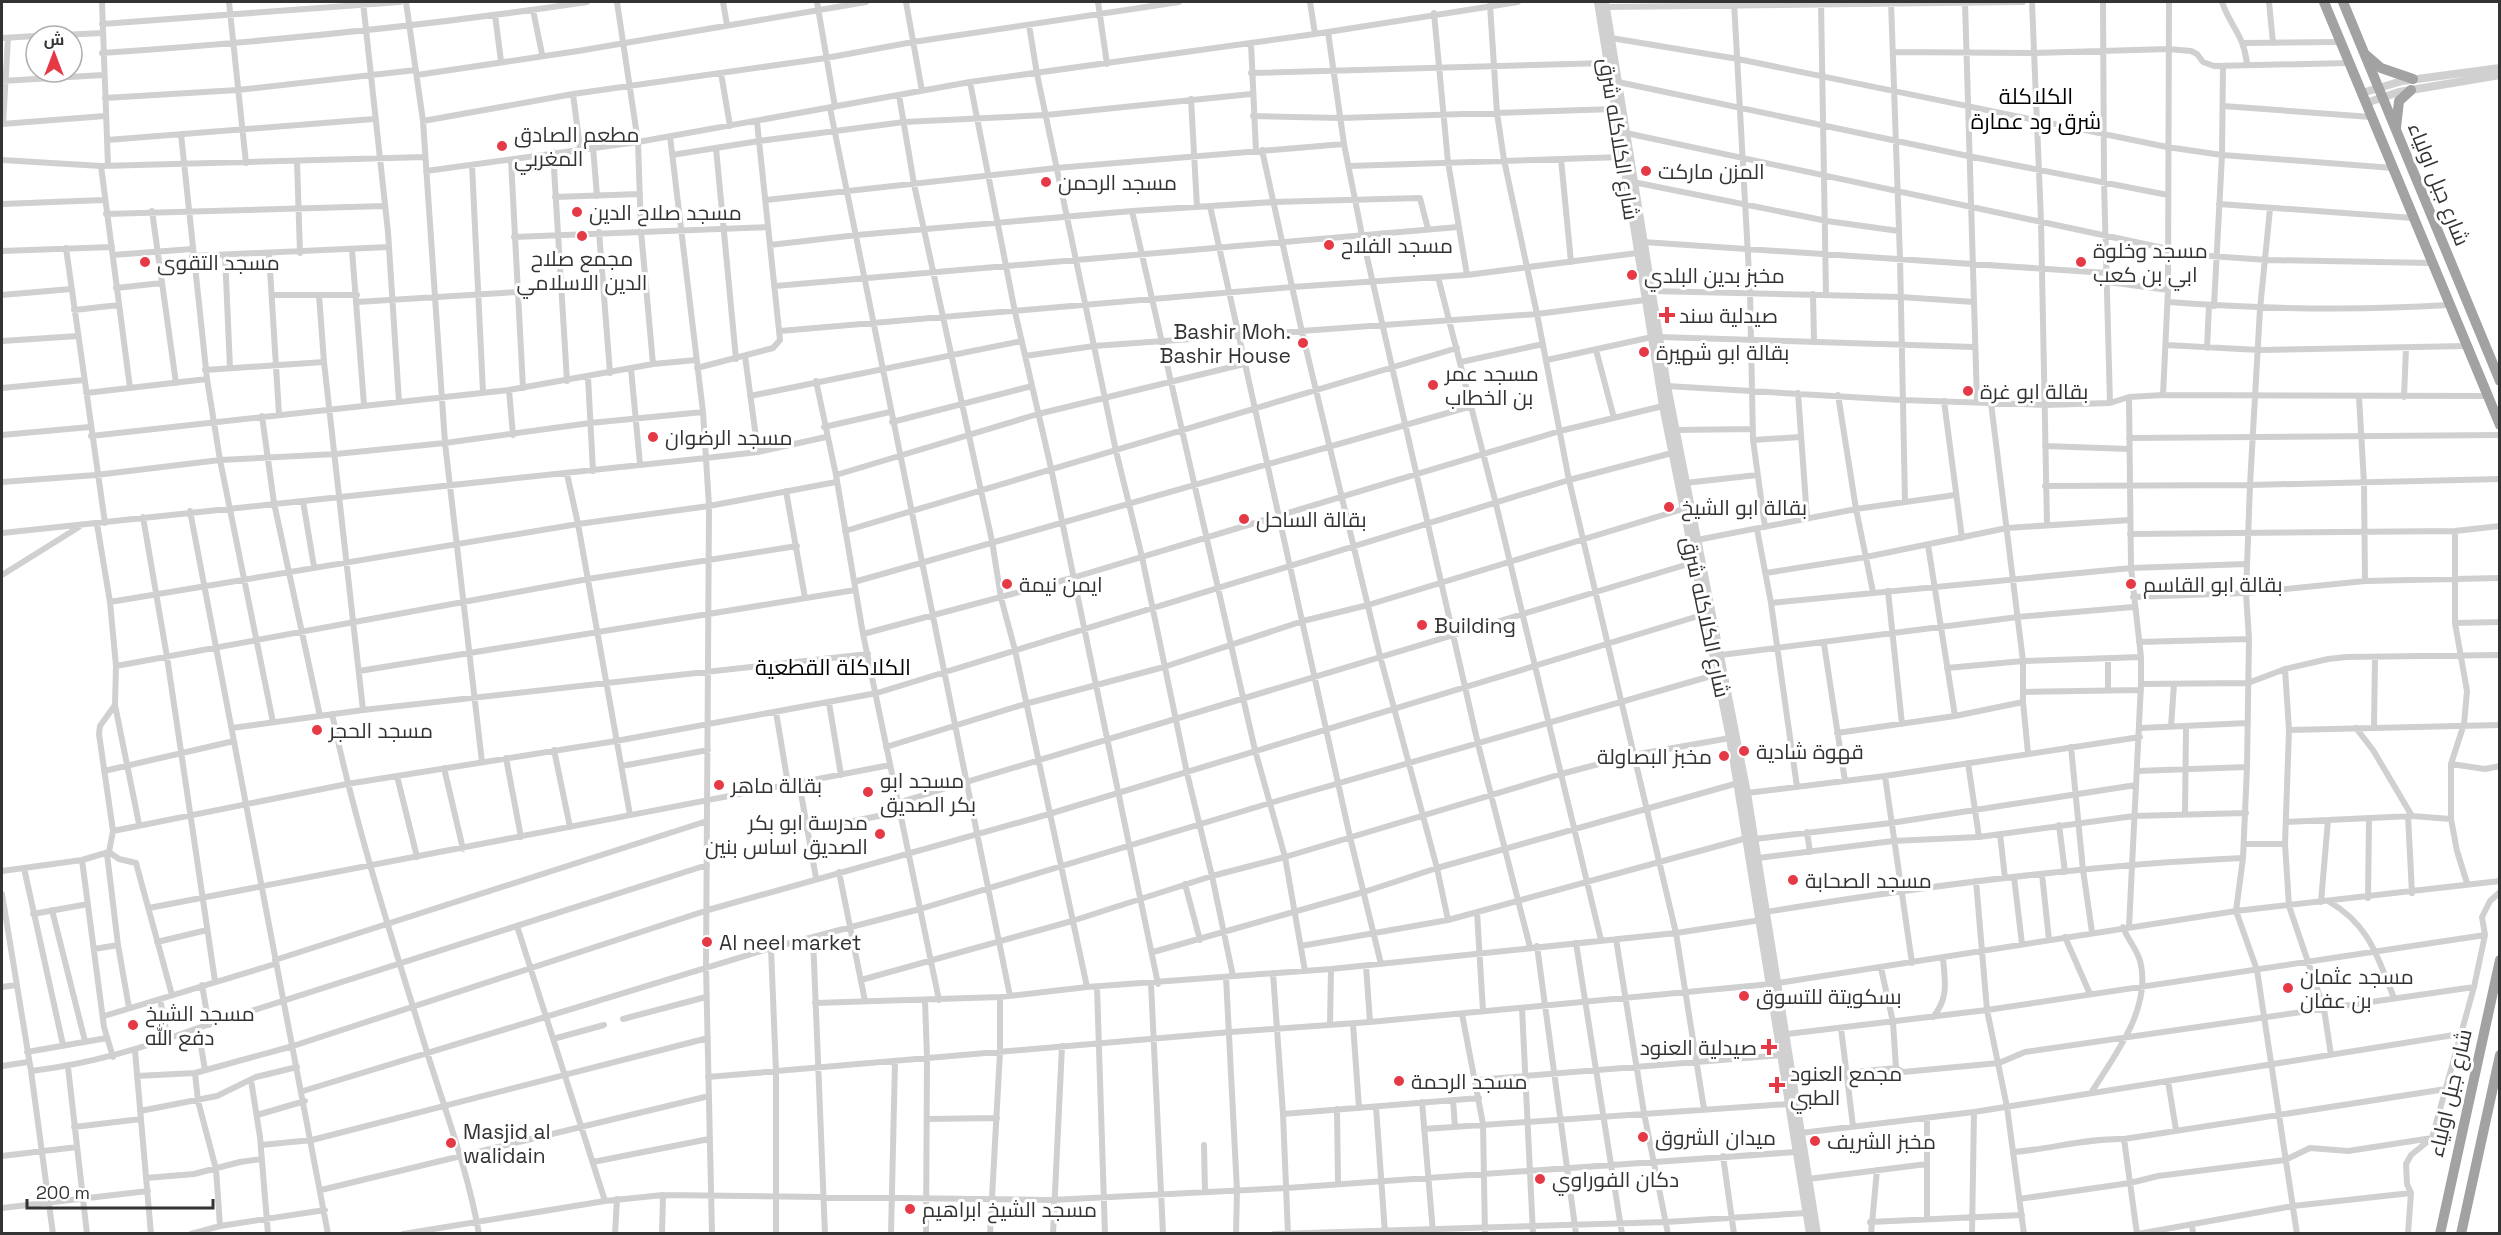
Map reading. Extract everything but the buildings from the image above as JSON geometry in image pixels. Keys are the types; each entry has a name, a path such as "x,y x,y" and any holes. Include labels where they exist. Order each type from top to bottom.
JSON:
{"highway":[{"path":"2324,2 2349,63"},
{"name":"شارع جبل اولياء","path":"2343,2 2499,381"},
{"path":"2365,54 2381,68 2412,85 2399,101 2396,131"},
{"name":"شارع جبل اولياء","path":"2349,63 2499,425"},
{"name":"شارع جبل اولياء","path":"2440,1232 2499,960"},
{"name":"شارع جبل اولياء","path":"2459,1233 2494,1109 2499,1055"},
{"path":"2448,1196 2469,1200"},
{"path":"2440,1232 2459,1233"}],"street":[{"path":"102,2 106,140 104,200 130,388"},
{"path":"229,2 246,163"},
{"path":"102,24 400,2"},
{"path":"406,2 423,121 445,443 482,762"},
{"path":"102,53 233,44 411,27 587,2"},
{"path":"616,2 639,142 641,231 653,364"},
{"path":"723,2 727,25"},
{"path":"105,98 238,90 417,72 727,25 817,5 866,2"},
{"path":"906,2 922,91"},
{"path":"1098,2 1107,64"},
{"path":"423,121 629,85 721,74 1179,2"},
{"path":"1310,2 1315,34"},
{"path":"426,171 580,148 639,142 970,82 1315,34 1434,13 1518,2"},
{"name":"شارع الكلاكله شرق","path":"1598,2 1645,300 1667,386 1722,655 1747,793 1761,920 1786,1034 1817,1233"},
{"path":"1965,2 1977,402"},
{"path":"1606,4 2023,2"},
{"path":"2032,2 2041,221 2047,524"},
{"path":"2103,2 2104,182 2110,404"},
{"path":"2163,395 2168,303 2169,2"},
{"path":"2222,2 2229,22 2239,31 2244,43 2247,63"},
{"path":"2269,2 2273,43"},
{"path":"363,3 389,248 399,402"},
{"path":"1821,3 1822,126 1827,221 1826,295"},
{"path":"1891,3 1900,258 1901,400 1905,501"},
{"name":"شارع الكلاكله شرق","path":"1606,4 1651,291 1663,406 1738,783 1758,858 1782,1055 1810,1233"},
{"path":"1734,4 1750,292 1753,440 1756,475 1766,527"},
{"path":"817,5 836,132 863,277 946,671 1010,996"},
{"path":"1490,5 1497,113 1504,160 1569,480 1619,701 1676,933 1704,1109"},
{"path":"533,10 542,54"},
{"path":"1434,13 1448,162 1467,275"},
{"path":"495,15 501,61"},
{"path":"1029,25 1066,217 1087,306 1116,451 1142,557 1187,773 1212,876 1230,977 1237,1190 1236,1233"},
{"path":"1328,32 1344,144 1362,235 1478,744 1518,902 1533,946 1545,1007 1576,1233"},
{"path":"84,34 102,33"},
{"path":"24,37 5,38 2,124 105,116"},
{"path":"1611,38 1738,59 1967,108 2167,147 2222,154 2393,168"},
{"path":"2244,43 2340,42"},
{"path":"1251,43 1251,94 1259,151 1274,202 1302,332 1318,390 1380,656 1437,868 1448,920"},
{"path":"1893,52 2034,53 2168,49 2191,51 2207,64 2223,66 2247,63 2349,63"},
{"path":"1251,73 1608,63"},
{"path":"2207,348 2216,257 2222,154 2223,66"},
{"path":"2484,74 2499,68"},
{"path":"721,74 730,126"},
{"path":"2364,98 2412,85 2484,74 2499,75"},
{"path":"3,81 103,75"},
{"path":"970,82 1015,312 1051,468 1106,740 1153,952 1163,1233"},
{"path":"1618,82 2038,171 2168,195"},
{"path":"573,94 580,148"},
{"path":"672,155 904,122 1046,115 1251,94"},
{"path":"899,95 914,184 992,541 1001,598 1015,650 1060,867 1088,987"},
{"path":"1191,99 1197,207"},
{"path":"2223,105 2371,117"},
{"path":"1253,116 1341,118 1614,109"},
{"path":"106,140 374,119"},
{"path":"697,368 736,359 778,345 780,331 757,122"},
{"path":"1626,133 2041,221 2168,251 2267,260 2431,263"},
{"path":"181,134 205,370 220,460 273,722"},
{"path":"670,136 703,412 708,506 706,997 712,1233"},
{"path":"766,201 1056,168 1344,144"},
{"path":"593,147 597,196"},
{"path":"716,148 736,359"},
{"path":"553,152 567,381"},
{"path":"2,160 104,166 425,157"},
{"path":"1349,166 1622,157"},
{"path":"1561,159 1571,262"},
{"path":"511,160 524,388"},
{"path":"297,161 300,253"},
{"path":"472,165 483,392"},
{"path":"1633,182 1827,221 1899,231"},
{"path":"555,197 640,194"},
{"path":"770,245 857,235 1132,211 1356,199 1420,198 1428,229"},
{"path":"2,204 104,200"},
{"path":"2219,204 2413,218"},
{"path":"106,214 385,206"},
{"path":"1210,206 1350,837 1381,964"},
{"path":"2270,209 2267,260 2260,309 2250,485 2246,593 2249,639 2246,813 2236,911 2257,970 2297,1233"},
{"path":"152,211 176,383"},
{"path":"1132,211 1206,539 1245,698 1255,750 1285,857 1305,971"},
{"path":"514,237 768,227"},
{"path":"775,286 1282,240 1458,227"},
{"path":"599,232 610,373"},
{"path":"1643,242 1747,247 2107,273"},
{"path":"2,251 112,247"},
{"path":"66,248 96,475 105,523"},
{"path":"192,256 389,248"},
{"path":"113,255 192,249"},
{"path":"352,250 364,405"},
{"path":"780,331 944,319 1292,287 1467,275 1637,253"},
{"path":"269,254 279,414"},
{"path":"225,255 230,368"},
{"path":"1438,277 1510,560 1601,940"},
{"path":"2108,282 2168,290"},
{"path":"116,288 162,283"},
{"path":"2,295 71,289"},
{"path":"1651,291 1813,294 1974,302"},
{"path":"273,295 393,300 518,292"},
{"path":"1813,294 1814,340"},
{"path":"320,296 324,362 341,497 363,710"},
{"path":"1025,356 1094,346 1384,327 1537,314 1645,300"},
{"path":"2168,303 2260,309 2377,310 2448,305"},
{"path":"74,310 119,305"},
{"path":"2,341 78,336"},
{"path":"1546,360 1655,337 1814,340 1974,347"},
{"path":"750,396 1022,341"},
{"path":"1461,362 1543,344"},
{"path":"2166,345 2259,350 2406,349 2466,346"},
{"path":"845,531 911,509 1116,451 1181,429 1457,348"},
{"path":"2404,397 2406,349"},
{"path":"1596,350 1614,418"},
{"path":"745,356 758,452"},
{"path":"91,436 509,390 653,364 696,360"},
{"path":"205,370 324,362"},
{"path":"110,602 578,524 708,506 786,491 836,479 899,454 1038,414 1244,364"},
{"path":"631,369 640,464"},
{"path":"588,377 593,471"},
{"path":"2,388 84,380"},
{"path":"86,393 207,380"},
{"path":"816,381 863,634 939,1000"},
{"path":"892,422 1032,386"},
{"path":"1667,386 1901,400 2045,405 2110,404 2128,397 2163,395 2486,396"},
{"path":"509,390 513,435"},
{"path":"1798,393 1807,518"},
{"path":"1838,395 1856,509 1873,592"},
{"path":"2091,1093 2124,1038 2144,987 2138,953 2126,927 2133,865 2134,816 2141,728 2141,657 2133,607 2131,568 2128,397"},
{"path":"2359,397 2364,483 2365,581"},
{"path":"1944,401 1962,538"},
{"path":"1991,404 2023,661 2023,702 2028,753"},
{"path":"854,582 1472,406"},
{"path":"863,634 1001,598 1206,539 1278,515 1344,498 1560,431 1663,406"},
{"path":"2,482 96,475 220,460 336,454 513,435 590,423 703,412"},
{"path":"824,426 890,412"},
{"path":"262,416 274,503 288,572 304,633 320,716"},
{"path":"2,435 90,427"},
{"path":"1675,430 1753,429"},
{"path":"2129,438 2499,435"},
{"path":"2,533 80,526 190,511 450,487 758,452 826,437"},
{"path":"1753,440 1800,437"},
{"path":"2045,446 2129,448"},
{"path":"113,831 346,784 616,741 877,693 1569,480 1672,453"},
{"path":"567,474 630,815"},
{"path":"1685,483 1756,475"},
{"path":"2046,486 2250,485 2499,479"},
{"path":"786,491 805,598"},
{"path":"1697,540 1856,509 1955,495"},
{"path":"303,501 314,567"},
{"path":"886,747 957,727 1025,704 1164,667 1303,621 1368,605 1683,509"},
{"path":"190,511 248,804 275,962 305,1101 328,1233"},
{"path":"143,518 167,657 215,981"},
{"path":"1766,573 1866,557 2007,528 2130,520"},
{"path":"97,524 110,602 116,666 116,705 139,824"},
{"path":"2,575 80,526"},
{"path":"2130,534 2455,531 2499,526"},
{"path":"1757,529 1771,603 1797,787"},
{"path":"2455,531 2453,578 2455,624 2467,691 2464,723 2451,764 2451,819 2457,851 2468,883"},
{"path":"1928,545 1955,716"},
{"path":"116,666 464,604 588,579 708,562 797,546"},
{"path":"897,803 1695,562"},
{"path":"1771,603 2131,568 2247,564"},
{"path":"2133,597 2246,593 2365,581 2499,578"},
{"path":"359,671 855,590"},
{"path":"1888,591 1902,724"},
{"path":"1722,655 1824,644 2018,617 2133,607"},
{"path":"137,1076 195,1073 294,1046 708,910 1049,814 1705,614"},
{"path":"2455,624 2499,622"},
{"path":"2139,642 2249,639"},
{"path":"1824,644 1845,781"},
{"path":"232,728 363,710 868,654"},
{"path":"2023,692 2174,684 2248,683 2285,669 2328,659 2459,654 2499,655"},
{"path":"1947,668 2023,661 2141,657"},
{"path":"2108,658 2108,689"},
{"path":"2374,727 2375,658"},
{"path":"2285,669 2289,730 2285,844 2289,906 2324,1009 2331,1055"},
{"path":"303,1091 706,967 920,909 1270,803 1478,744 1548,721 1718,674"},
{"path":"2171,727 2174,684"},
{"path":"1837,733 1955,716 2023,702"},
{"path":"829,703 841,775"},
{"path":"116,705 99,730 113,831 108,853 118,945 129,1008"},
{"path":"776,712 788,784"},
{"path":"332,714 346,784 399,964 460,1157 478,1233"},
{"path":"2141,728 2248,723"},
{"path":"2289,730 2464,723 2499,724"},
{"path":"2185,814 2186,727"},
{"path":"2356,728 2373,750 2410,816 2412,893"},
{"path":"1747,793 1885,776 2140,737"},
{"path":"861,980 1072,921 1185,884 1285,857 1561,774 1633,755 1730,738"},
{"path":"104,771 234,741"},
{"path":"2071,747 2083,870 2092,932"},
{"path":"554,750 570,827"},
{"path":"622,766 708,750"},
{"path":"506,758 521,837"},
{"path":"1968,763 1979,837"},
{"path":"2451,764 2485,769 2499,766"},
{"path":"148,908 371,867 890,765"},
{"path":"2137,771 2247,767"},
{"path":"444,768 463,849"},
{"path":"397,776 417,857"},
{"path":"1885,776 1912,963"},
{"path":"799,782 816,878"},
{"path":"1153,952 1364,892 1506,848 1738,783"},
{"path":"1301,946 1374,935 1448,920 1751,838 1891,823 2136,785"},
{"path":"807,830 899,812"},
{"path":"1758,858 1893,841 1979,837 2134,816 2246,813"},
{"path":"2286,822 2410,816 2451,819"},
{"path":"2368,898 2369,819"},
{"path":"2324,901 2328,820"},
{"path":"104,1016 707,821"},
{"path":"2059,825 2065,872"},
{"path":"1807,832 1810,852"},
{"path":"2000,834 2005,878"},
{"path":"2244,844 2285,844"},
{"path":"2,871 82,860 108,853 119,859 136,863 171,995"},
{"path":"1766,912 1900,890 1976,881 2133,865 2243,858"},
{"path":"82,860 107,1038 113,1057"},
{"path":"31,1071 68,1067 135,1051 198,1028 284,1003 707,865"},
{"path":"24,868 63,1046"},
{"path":"839,872 865,1001"},
{"path":"2042,874 2049,940"},
{"path":"2014,877 2022,945"},
{"path":"1976,881 1988,1010 2007,1107 2024,1233"},
{"path":"708,1077 818,1069 1099,1042 1370,1023 1775,983 2236,911 2412,893 2468,883 2499,881"},
{"path":"1185,884 1200,940"},
{"path":"2408,1233 2411,1193 2407,1184 2406,1164 2411,1155 2432,1138 2474,987 2485,935 2482,917 2484,910 2499,892"},
{"path":"2,894 5,936 31,1071 53,1233"},
{"path":"2324,901 2355,920 2375,952 2394,999"},
{"path":"33,914 88,904"},
{"path":"52,910 85,1041"},
{"path":"1477,912 1483,1011"},
{"path":"815,1003 1000,997 1088,987 1154,984 1366,966 1533,946 1676,933 1761,920"},
{"path":"517,926 605,1201"},
{"path":"157,942 207,930"},
{"path":"1786,1034 1988,1010 2485,935"},
{"path":"813,937 825,1233"},
{"path":"2065,937 2090,994"},
{"path":"1616,939 1644,1113 1668,1233"},
{"path":"1576,943 1622,1233"},
{"path":"94,949 118,945"},
{"path":"771,948 776,1072 776,1233"},
{"path":"1933,1017 1941,1007 1946,993 1943,958"},
{"path":"1366,966 1370,1023"},
{"path":"1881,968 1893,1023 1896,1068"},
{"path":"1330,969 1330,1025"},
{"path":"1273,973 1283,1114 1288,1233"},
{"path":"2,987 16,985"},
{"path":"202,985 209,1025"},
{"path":"1097,987 1105,1233"},
{"path":"1846,1073 1896,1068 1915,1071 1999,1063 2025,1052 2474,987"},
{"path":"623,1020 706,997"},
{"path":"990,1233 1000,1052 1000,997"},
{"path":"159,999 168,1039"},
{"path":"925,1000 926,1233"},
{"path":"1522,1008 1533,1233"},
{"path":"1462,1014 1483,1124 1485,1230"},
{"path":"1353,1024 1359,1108"},
{"path":"553,1039 604,1025"},
{"path":"198,1028 205,1071"},
{"path":"1841,1028 1853,1126"},
{"path":"1801,1133 1974,1112 2460,1034"},
{"path":"27,1052 107,1038"},
{"path":"261,1145 312,1140 445,1108 708,1038"},
{"path":"1053,1233 1052,1200 1062,1046"},
{"path":"135,1051 152,1233"},
{"path":"1476,1080 1782,1055"},
{"path":"891,1233 895,1061"},
{"path":"2,1066 28,1062"},
{"path":"68,1067 87,1233"},
{"path":"140,1111 225,1094 251,1080 297,1067"},
{"path":"195,1073 198,1101 216,1170 220,1226"},
{"path":"251,1080 261,1145 268,1233"},
{"path":"2168,1081 2176,1130"},
{"path":"2014,1152 2088,1143 2102,1138 2124,1139 2446,1089"},
{"path":"321,1190 709,1096"},
{"path":"1283,1114 1479,1098"},
{"path":"1453,1100 1455,1127"},
{"path":"257,1115 305,1101"},
{"path":"1422,1102 1433,1231"},
{"path":"1424,1129 1789,1104"},
{"path":"1376,1107 1385,1232"},
{"path":"1337,1109 1338,1183"},
{"path":"1972,1233 1974,1112"},
{"path":"927,1119 997,1118"},
{"path":"74,1127 141,1119"},
{"path":"1927,1119 1927,1218"},
{"path":"2019,1199 2130,1183 2158,1176 2285,1160 2310,1148 2348,1151 2432,1138"},
{"path":"593,1162 709,1139"},
{"path":"2124,1139 2137,1233 2293,1206 2411,1193"},
{"path":"1204,1145 1205,1192"},
{"path":"2,1156 77,1147"},
{"path":"403,1233 618,1199 663,1195 1052,1200 1287,1188 1796,1152"},
{"path":"1723,1156 1734,1233"},
{"path":"146,1178 216,1170 240,1162 262,1159"},
{"path":"1808,1179 1927,1164"},
{"path":"1871,1233 1870,1222 1877,1170"},
{"path":"2,1208 148,1191"},
{"path":"662,1233 663,1195"},
{"path":"615,1233 618,1199"},
{"path":"191,1233 220,1226 325,1210"},
{"path":"1274,1233 1485,1230 1532,1225 1666,1222 1806,1213"},
{"path":"1870,1222 2022,1215"},
{"path":"2192,1224 2193,1233"}],"place":[{"name":"مطعم الصادق المغربي","path":"502,146"},
{"name":"المزن ماركت","path":"1646,171"},
{"name":"مسجد الرحمن","path":"1046,182"},
{"name":"مسجد صلاح الدين","path":"577,212"},
{"name":"مجمع صلاح الدين الاسلامي","path":"582,236"},
{"name":"مسجد الفلاح","path":"1329,245"},
{"name":"مسجد التقوى","path":"145,262"},
{"name":"مسجد وخلوة ابي بن كعب","path":"2081,262"},
{"name":"مخبز بدين البلدي","path":"1632,275"},
{"name":"صيدلية سند","path":"1667,315"},
{"name":"Bashir Moh. Bashir House","path":"1303,343"},
{"name":"بقالة ابو شهيرة","path":"1644,352"},
{"name":"مسجد عمر بن الخطاب","path":"1433,385"},
{"name":"بقالة ابو غرة","path":"1968,391"},
{"name":"مسجد الرضوان","path":"653,437"},
{"name":"بقالة ابو الشيخ","path":"1669,507"},
{"name":"بقالة الساحل","path":"1244,519"},
{"name":"ايمن نيمة","path":"1007,584"},
{"name":"بقالة ابو القاسم","path":"2131,584"},
{"name":"Building","path":"1422,625"},
{"name":"مسجد الحجر","path":"317,730"},
{"name":"قهوة شادية","path":"1744,751"},
{"name":"مخبز البصاولة","path":"1724,756"},
{"name":"بقالة ماهر","path":"719,785"},
{"name":"مسجد ابو بكر الصديق","path":"868,792"},
{"name":"مدرسة ابو بكر الصديق اساس بنين","path":"880,834"},
{"name":"مسجد الصحابة","path":"1793,880"},
{"name":"Al neel market","path":"707,942"},
{"name":"مسجد عثمان بن عفان","path":"2288,988"},
{"name":"بسكويتة للتسوق","path":"1744,996"},
{"name":"مسجد الشيخ دفع الله","path":"133,1025"},
{"name":"صيدلية العنود","path":"1769,1047"},
{"name":"مسجد الرحمة","path":"1399,1081"},
{"name":"مجمع العنود الطبي","path":"1777,1085"},
{"name":"ميدان الشروق","path":"1643,1137"},
{"name":"مخبز الشريف","path":"1815,1141"},
{"name":"Masjid al walidain","path":"451,1143"},
{"name":"دكان الفوراوي","path":"1540,1179"},
{"name":"مسجد الشيخ ابراهيم","path":"910,1209"}],"district":[{"name":"الكلاكلة شرق ود عمارة","path":"2036,108"},
{"name":"الكلاكلة القطعية","path":"833,667"}]}
